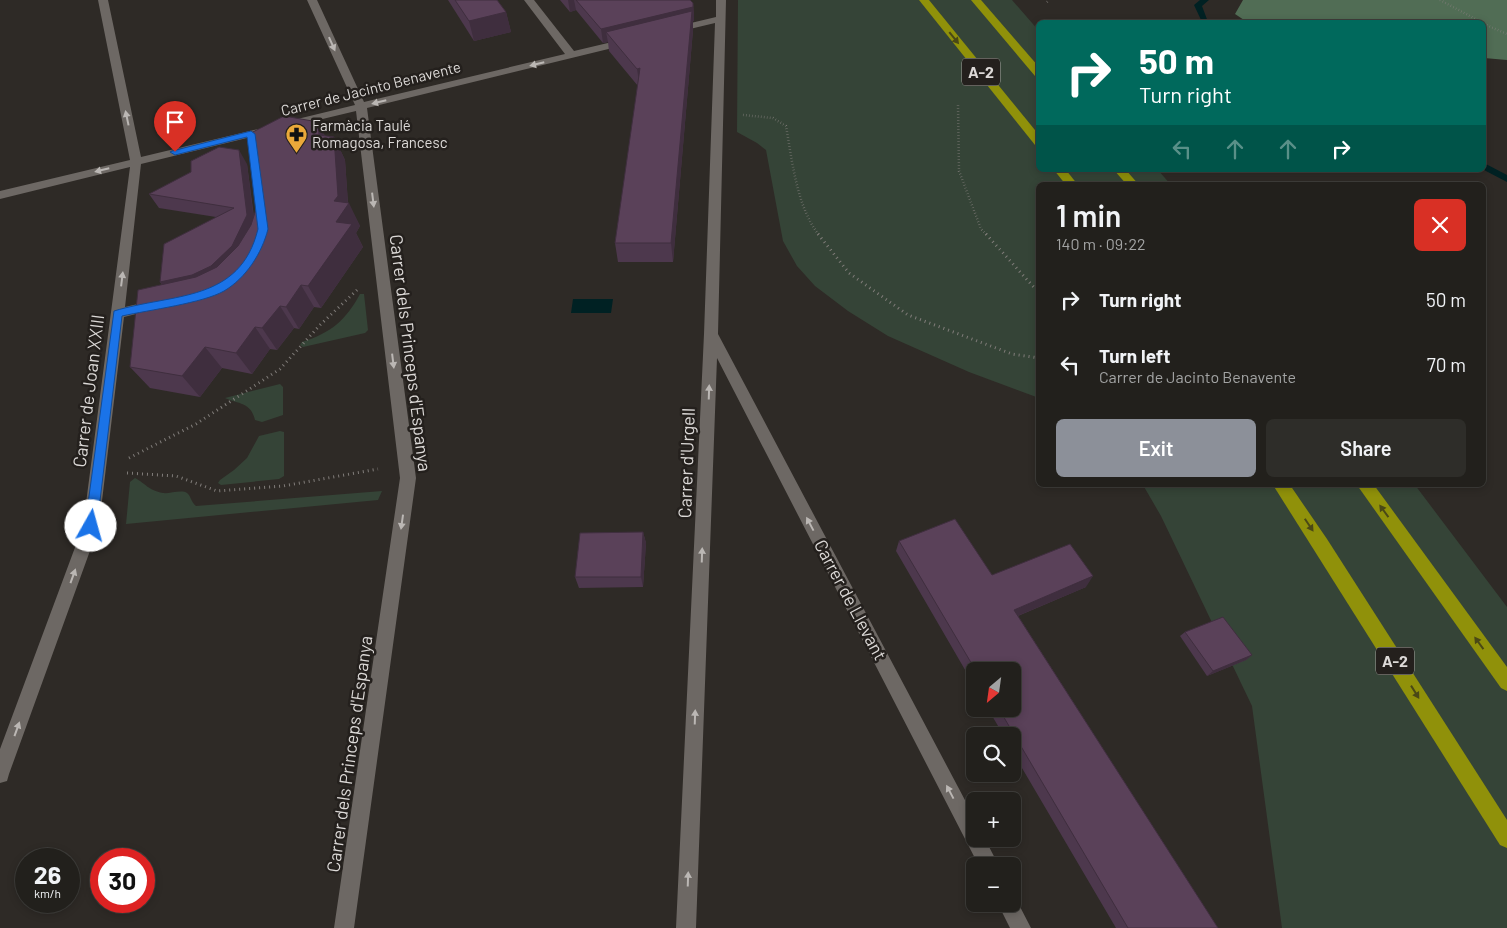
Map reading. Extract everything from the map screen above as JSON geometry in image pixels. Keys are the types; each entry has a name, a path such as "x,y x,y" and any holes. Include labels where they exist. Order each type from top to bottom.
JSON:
{"highway":[{"name":"A-2","path":"924,0 1036,139"},
{"name":"A-2","path":"976,0 1036,70"},
{"path":"1062,172 1070,182"},
{"path":"1122,172 1130,182"},
{"name":"A-2","path":"1282,487 1322,544 1507,838"},
{"path":"1366,487 1507,682"}],"street":[{"name":"Carrer de Joan XXIII","path":"0,774 91,526 136,162 103,0"},
{"name":"Carrer dels Princeps d'Espanya","path":"312,0 361,107 408,478 344,928"},
{"path":"529,0 571,55"},
{"name":"Carrer d'Urgell","path":"686,928 711,334 721,0"},
{"path":"664,32 720,19"},
{"name":"Carrer de Jacinto Benavente","path":"0,196 136,162 252,138 361,107 645,37"},
{"path":"118,313 166,303"},
{"name":"Carrer de Llevant","path":"711,334 984,857"},
{"path":"1012,912 1021,928"}],"path":[{"path":"1440,0 1477,20"},
{"path":"1486,25 1507,34"},
{"path":"958,105 960,171 981,229 1036,290"},
{"path":"717,113 773,118 786,126 793,168 810,224 849,274 908,315 1012,354 1036,358"},
{"path":"98,472 196,424 280,369 381,264"},
{"path":"98,472 176,476 217,490 283,486 406,464"}],"green space":[{"path":"738,0 1012,0 1036,28 1036,172 1160,172 1168,182 1036,182 1036,397 969,372 888,336 848,311 815,286 797,266 783,241 766,150 737,132"},
{"path":"1243,0 1507,0 1507,60 1486,58 1486,20 1244,20 1235,14"},
{"path":"360,294 364,294 368,330 365,333 303,347 300,345 302,342 329,330 337,324 349,311"},
{"path":"280,384 283,387 283,415 262,422 255,420 250,410 243,404 225,398"},
{"path":"280,431 284,432 284,476 279,479 221,485 218,483 247,458 259,436"},
{"path":"135,478 150,489 158,492 185,492 196,506 382,491 378,500 126,524 130,482"},
{"path":"1144,487 1417,487 1507,607 1507,928 1282,928 1252,706 1161,516"}],"water":[{"path":"573,299 613,299 611,313 571,313"}],"building":[{"path":"455,0 497,0 506,12 469,21"},
{"path":"576,0 690,0 693,3 693,7 601,29"},
{"path":"692,11 671,243 615,243 640,68 637,69 606,32"},
{"path":"284,116 318,122 319,135 334,137 338,196 334,201 349,203 336,222 352,224 308,286 301,285 286,307 280,306 262,328 255,327 236,353 205,347 182,376 130,367 138,290 196,277 217,267 238,246 251,225 257,206 249,134"},
{"path":"219,147 239,150 247,215 232,246 211,266 192,275 160,282 164,244 234,208 149,194 191,172 191,161"},
{"path":"955,519 992,575 1070,544 1093,576 1014,610 1218,928 1128,928 1021,746 1021,727 1010,727 1004,718 1021,718 1021,662 971,662 899,541"},
{"path":"643,532 641,577 575,577 580,533"},
{"path":"1223,617 1252,655 1213,671 1185,632"}],"waterway":[{"path":"1204,20 1198,5 1205,0"},
{"path":"1486,167 1507,179"}],"place":[{"name":"Farmàcia Taulé Romagosa, Francesc","path":"296,154"}],"route":[{"path":"91,526 118,313 196,297 220,289 238,275 259,244 263,229 251,134 175,152"}]}
